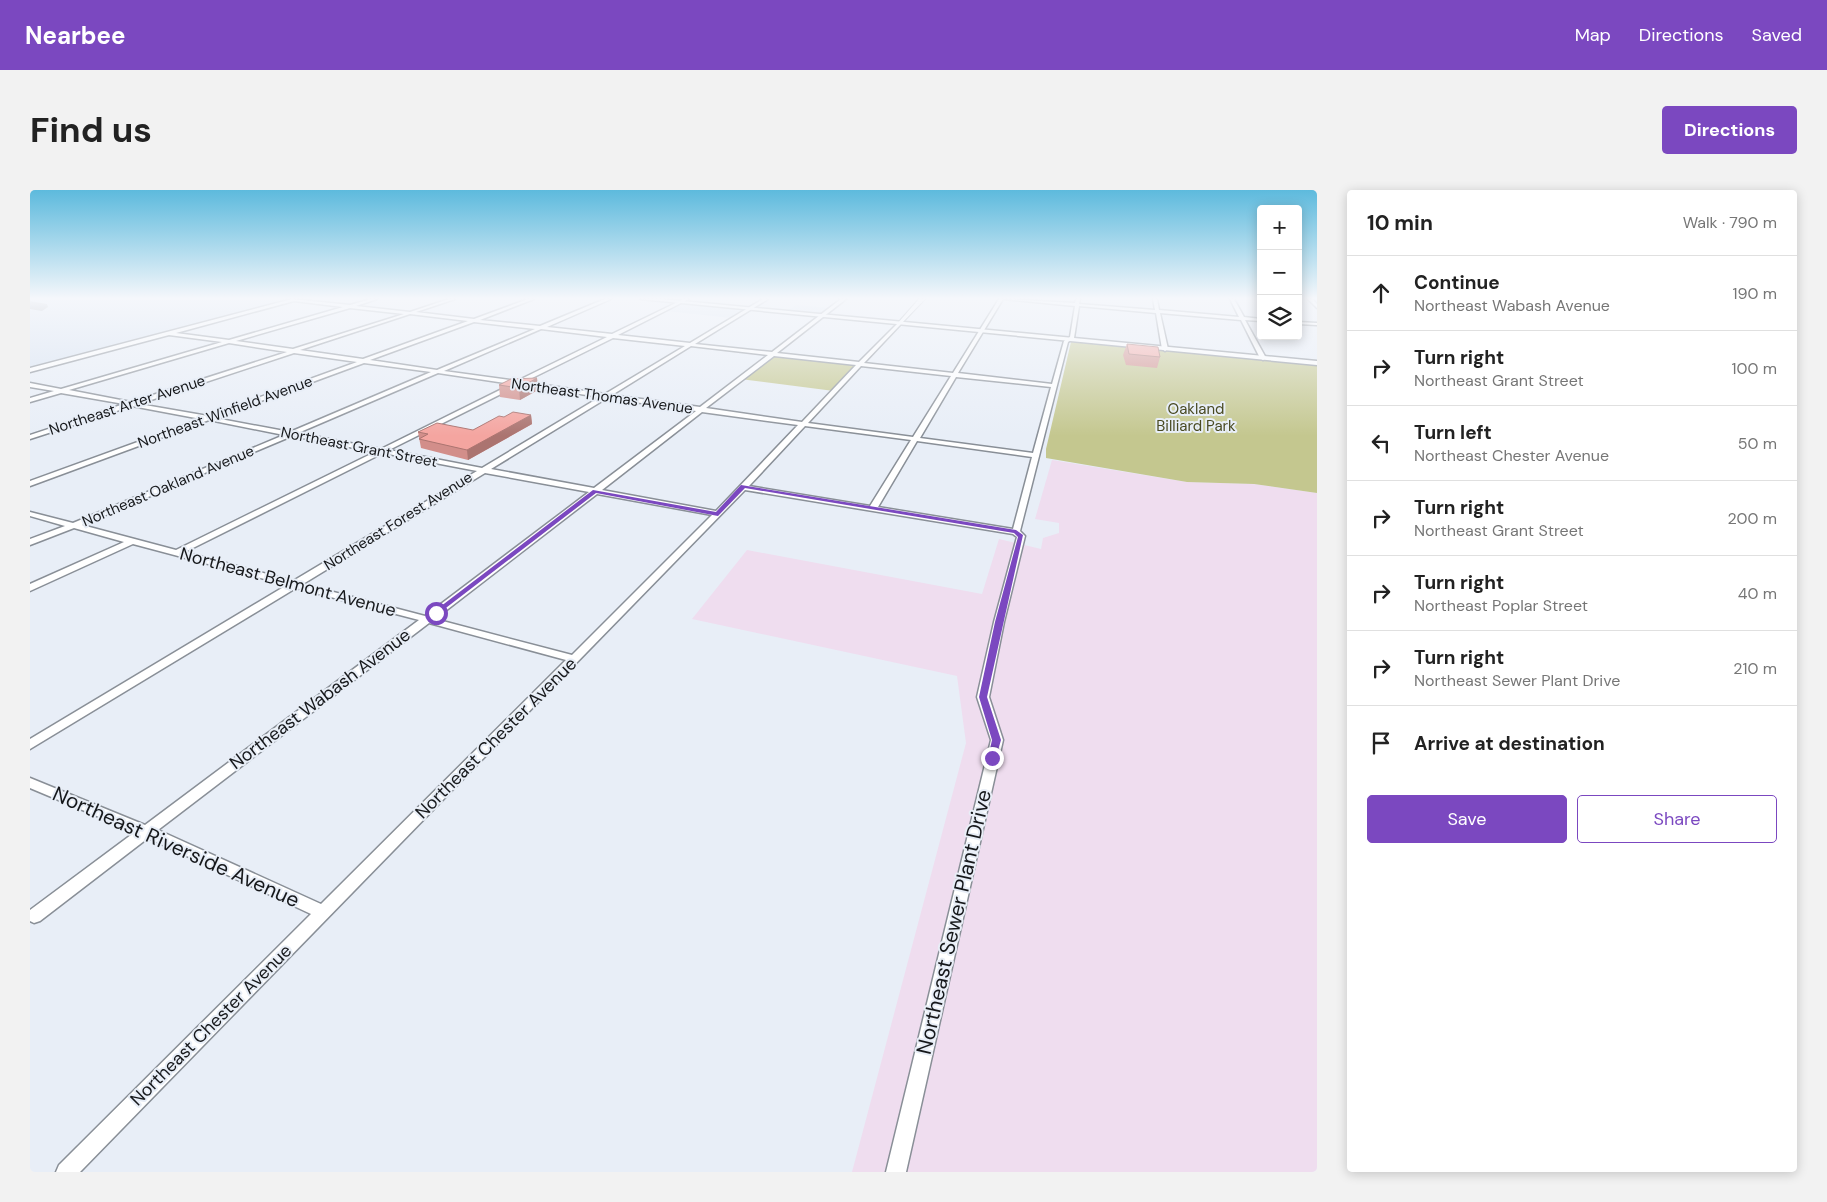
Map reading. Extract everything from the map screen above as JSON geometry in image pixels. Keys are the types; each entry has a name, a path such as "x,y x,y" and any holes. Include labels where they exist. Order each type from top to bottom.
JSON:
{"main road":[{"path":"1120,345 1317,364"}],"street":[{"path":"30,370 124,345"},
{"path":"30,400 219,345"},
{"name":"Northeast Thomas Avenue","path":"249,345 700,410 1036,455"},
{"name":"Northeast Arter Avenue","path":"30,437 313,345"},
{"name":"Northeast Winfield Avenue","path":"30,484 407,345"},
{"name":"Northeast Oakland Avenue","path":"30,542 501,345"},
{"path":"177,553 594,345"},
{"path":"689,345 1055,386"},
{"name":"Northeast Forest Avenue","path":"30,744 689,345"},
{"name":"Northeast Wabash Avenue","path":"34,916 427,619 784,345"},
{"name":"Northeast Chester Avenue","path":"66,1172 718,514 878,345"},
{"path":"873,508 972,345"},
{"path":"743,487 1016,532 1065,345"},
{"path":"1163,345 1164,349"},
{"path":"1256,345 1263,358"},
{"name":"Northeast Grant Street","path":"30,385 718,514"},
{"name":"Northeast Belmont Avenue","path":"30,514 575,659"},
{"name":"Northeast Sewer Plant Drive","path":"896,1172 997,740 983,697 1021,536 1016,532"},
{"path":"30,588 132,541"},
{"name":"Northeast Riverside Avenue","path":"30,783 146,831 185,851 322,912"}],"shaded area":[{"path":"30,345 121,345 30,369"},
{"path":"1052,460 1187,482 1254,484 1317,493 1317,1172 852,1172 966,743 957,676 692,619 747,550 982,594 999,539 1041,549 1043,538 1059,533 1059,523 1035,519"}],"green space":[{"name":"Oakland Billiard Park","path":"1070,345 1101,345 1317,365 1317,493 1254,484 1187,482 1046,458 1046,449"},
{"path":"772,355 859,365 834,391 740,379"}],"building":[{"path":"1127,345 1136,345 1158,347 1160,357 1129,354"},
{"path":"537,378 519,388 499,385 511,379"},
{"path":"513,412 531,415 467,450 419,439 428,434 418,432 437,423 473,430 499,416 504,417"}],"route":[{"path":"436,613 595,491 718,514 743,487 1016,532 1021,536 999,622 992,664 983,697 997,740 992,758"}]}
